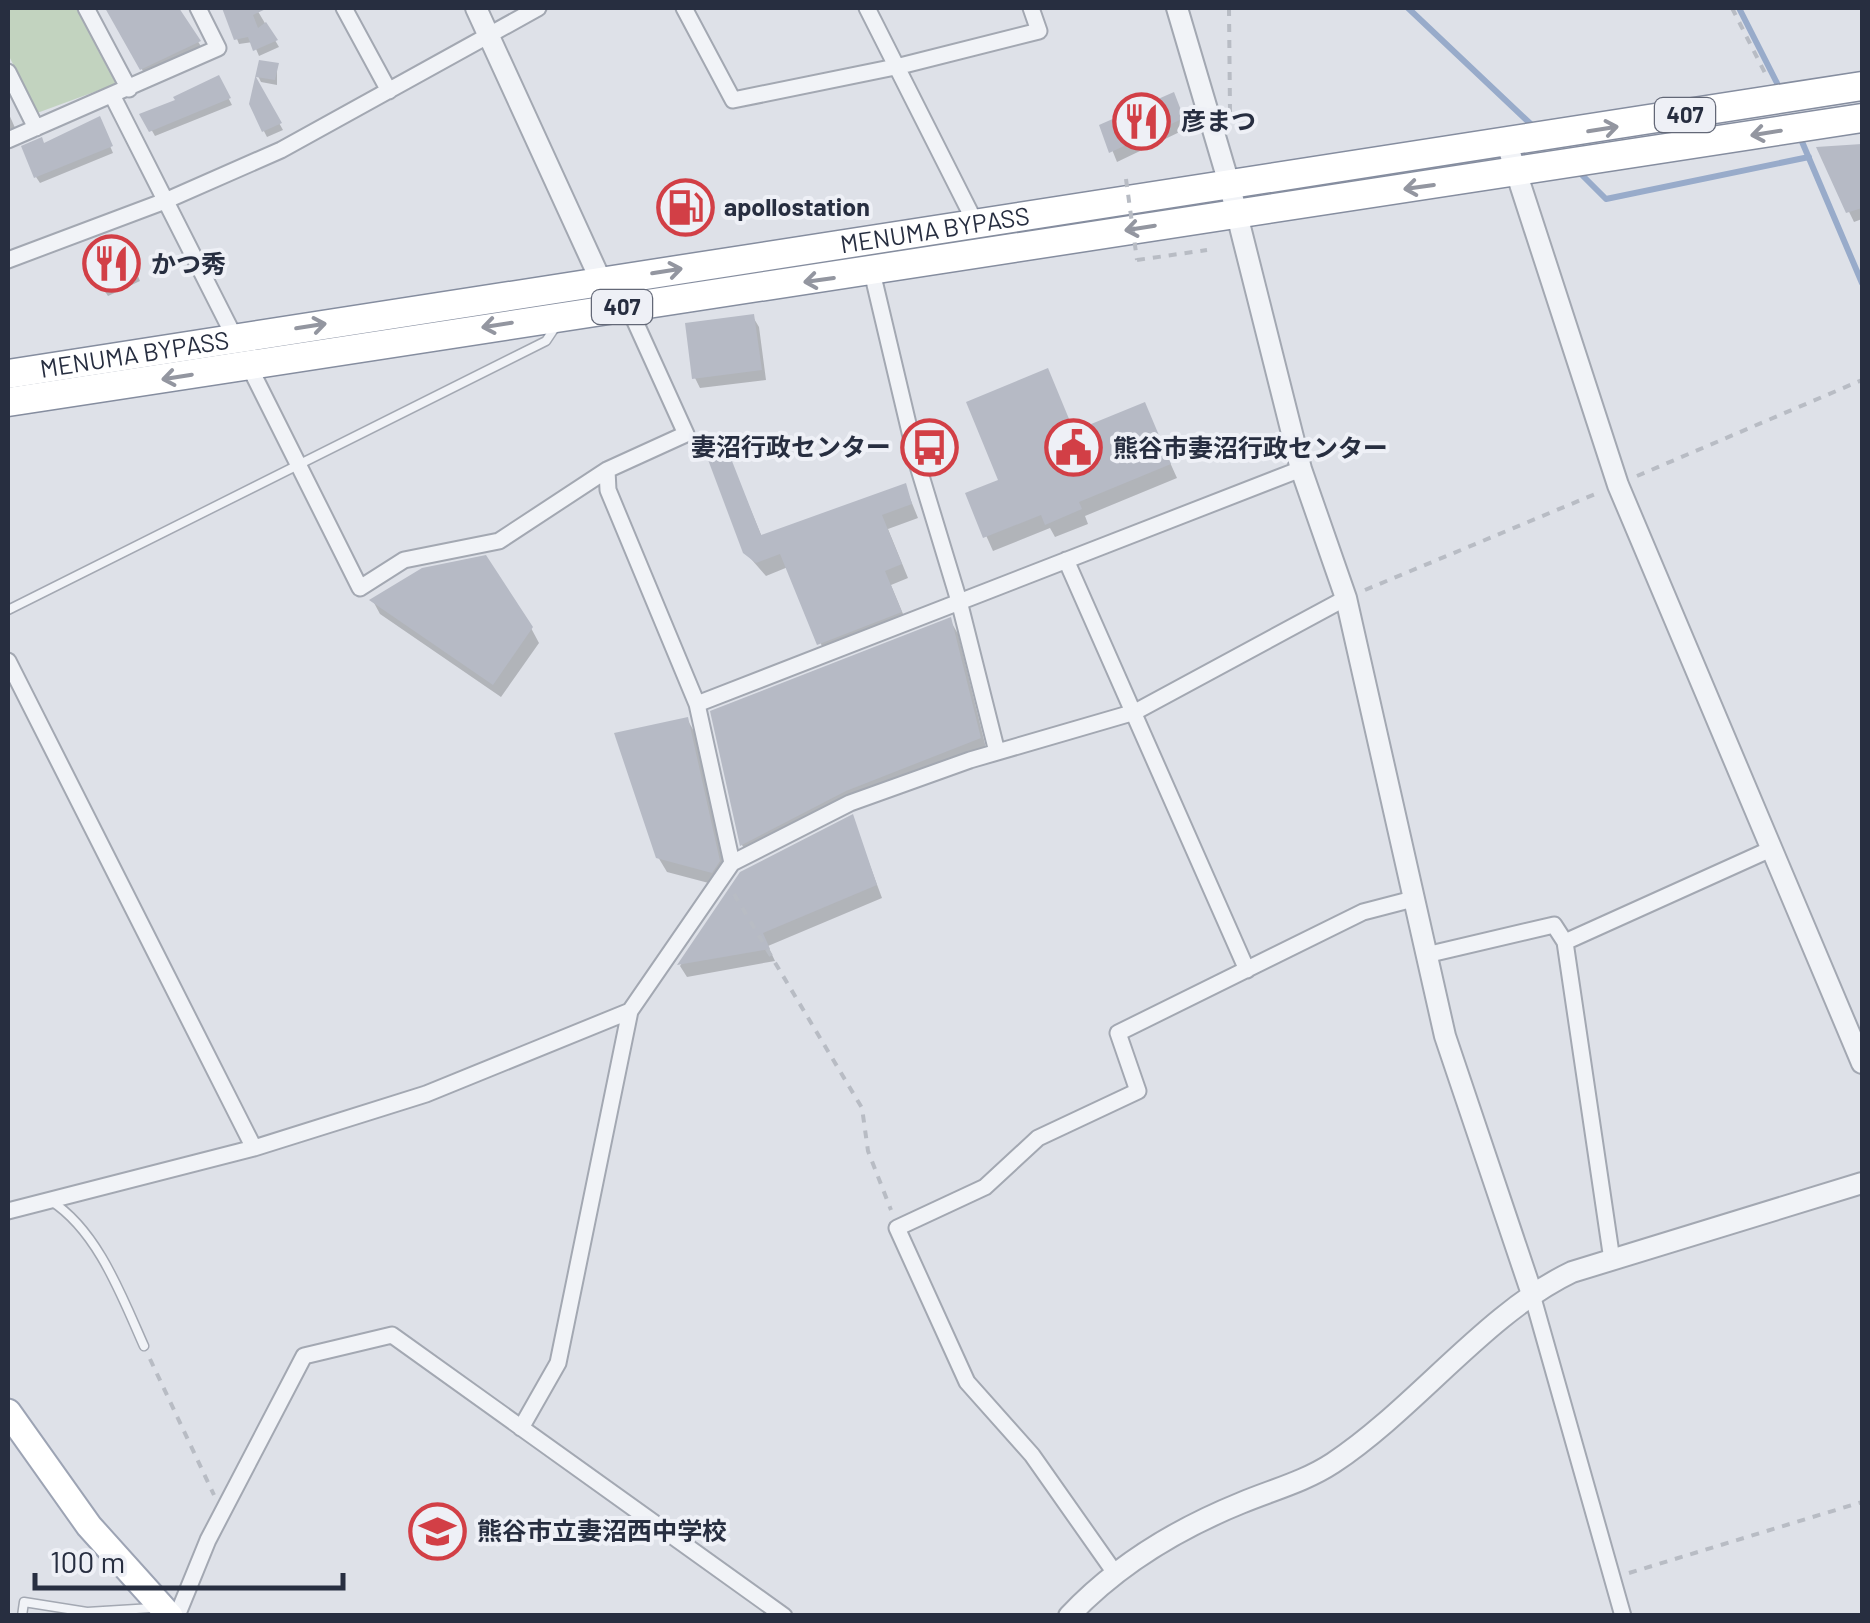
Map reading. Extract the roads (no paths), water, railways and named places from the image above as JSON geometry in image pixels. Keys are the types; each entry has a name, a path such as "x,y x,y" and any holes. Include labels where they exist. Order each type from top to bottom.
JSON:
{"highway":[{"name":"MENUMA BYPASS","path":"8,402 563,314 872,272 1507,144 1862,86"},
{"name":"MENUMA BYPASS","path":"8,374 976,224 1516,174 1862,118"}],"main road":[{"path":"8,1412 89,1526 169,1613"}],"street":[{"path":"86,8 129,89"},
{"path":"8,140 218,48 198,8"},
{"path":"344,8 389,91"},
{"path":"476,8 600,281"},
{"path":"8,260 165,201 281,150 538,8"},
{"path":"684,8 733,100 900,66 1039,31 1032,8"},
{"path":"867,8 900,66 976,224"},
{"path":"1177,8 1233,200 1301,469 1346,598 1444,1036 1531,1292 1623,1616"},
{"path":"8,72 36,128"},
{"path":"113,97 235,338"},
{"path":"1507,144 1618,484 1862,1064"},
{"path":"872,272 918,466 960,601 998,752"},
{"path":"249,366 360,588 404,560 499,541 607,470 686,434 628,306"},
{"path":"697,704 1301,469"},
{"path":"607,470 608,490 697,704 726,869"},
{"path":"1066,560 1248,970"},
{"path":"521,1428 558,1363 630,1011 726,869 850,803 998,752 1135,712 1346,598"},
{"path":"8,661 254,1148"},
{"path":"1564,942 1771,849"},
{"path":"1115,1573 1032,1455 967,1382 898,1228 986,1187 1038,1138 1138,1091 1118,1033 1363,912 1414,899"},
{"path":"1426,955 1554,925 1564,942 1612,1260"},
{"path":"8,1211 46,1198 254,1148 426,1094 630,1011"},
{"path":"1069,1616 1115,1573 1166,1538 1332,1464 1424,1392 1531,1292 1612,1260 1862,1183"},
{"path":"169,1613 304,1356 392,1335 784,1616"}],"lane":[{"path":"8,610 299,461 546,341 563,314"},
{"path":"46,1198 70,1214 87,1236 144,1346"},
{"path":"22,1616 24,1602 87,1612 169,1613"}],"waterway":[{"path":"1408,8 1536,129"},
{"path":"1739,8 1782,93"},
{"path":"1800,137 1862,283"},
{"path":"1577,170 1606,199 1809,157"}],"place":[{"name":"彦まつ","path":"1142,121"},
{"name":"apollostation","path":"685,207"},
{"name":"かつ秀","path":"112,264"},
{"name":"妻沼行政センター","path":"930,447"},
{"name":"熊谷市妻沼行政センター","path":"1074,448"},
{"name":"熊谷市立妻沼西中学校","path":"438,1531"}]}
